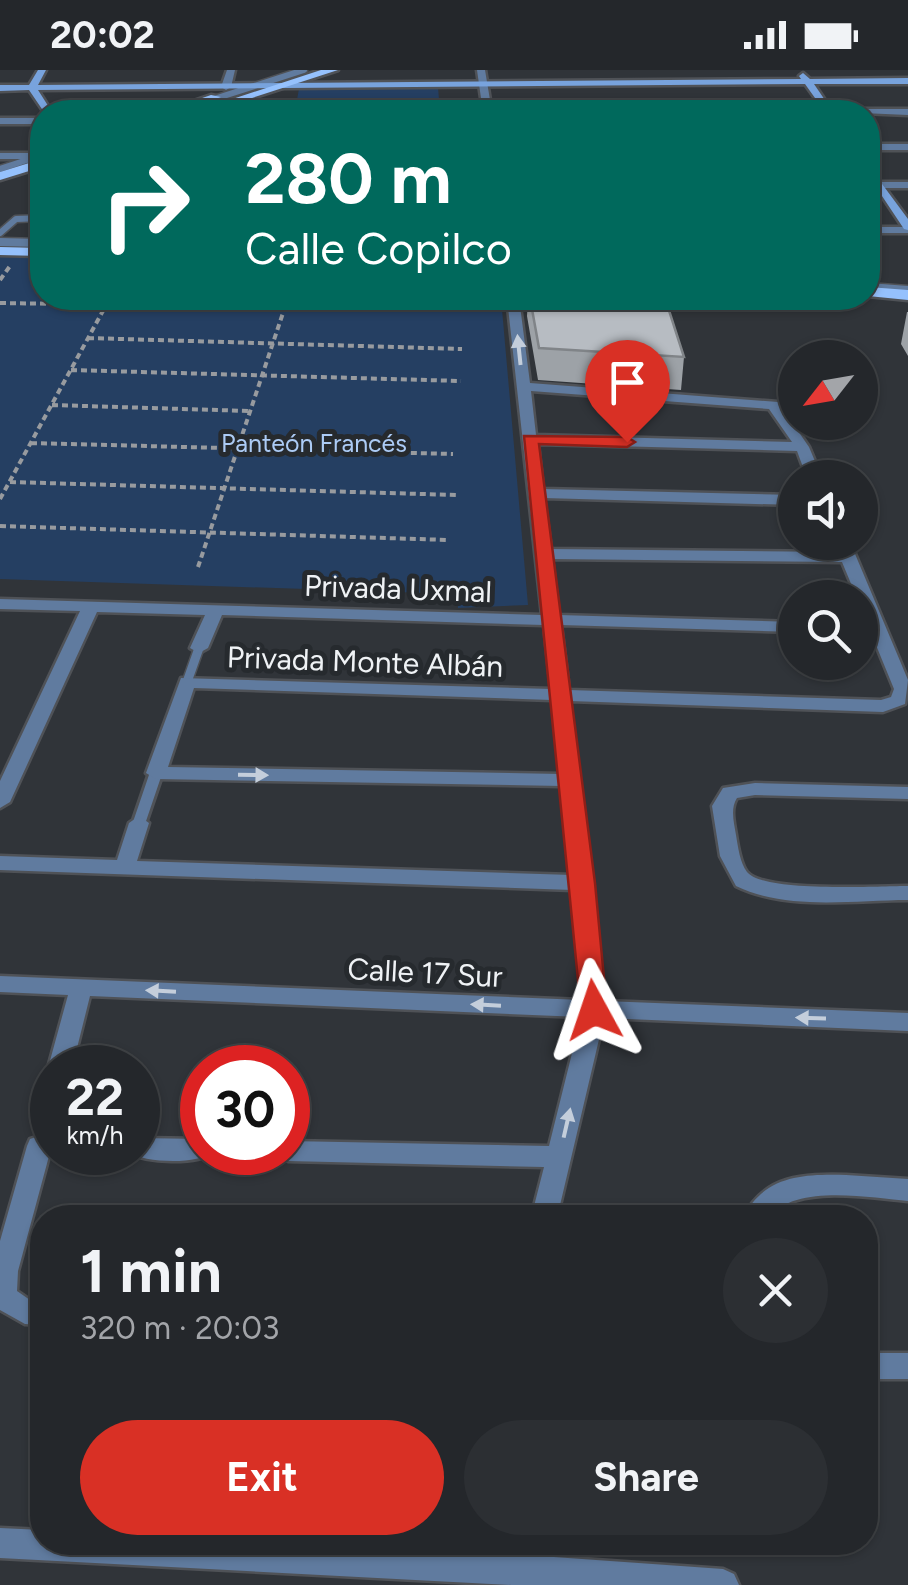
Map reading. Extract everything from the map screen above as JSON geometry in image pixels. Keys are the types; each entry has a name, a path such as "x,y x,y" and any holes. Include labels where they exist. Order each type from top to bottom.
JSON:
{"main road":[{"path":"207,100 301,70"},
{"path":"234,100 332,70"},
{"path":"0,171 30,160"},
{"path":"0,242 30,244"},
{"path":"880,285 908,287"}],"street":[{"path":"32,88 42,70"},
{"path":"226,86 231,70"},
{"path":"481,70 486,100"},
{"path":"0,102 5,88 17,77"},
{"path":"5,88 804,77 908,79"},
{"path":"804,77 820,100"},
{"path":"32,88 40,100"},
{"path":"880,112 908,112"},
{"path":"0,121 30,121"},
{"path":"880,147 908,146"},
{"path":"0,156 30,157"},
{"path":"880,185 908,185"},
{"path":"880,194 908,228"},
{"path":"880,229 908,228"},
{"path":"515,310 584,883 594,1010 547,1205"},
{"path":"522,386 773,404 807,460"},
{"path":"530,439 802,447"},
{"path":"536,494 778,500"},
{"path":"542,554 778,551"},
{"name":"Privada Uxmal","path":"0,604 778,627"},
{"path":"0,802 90,608"},
{"path":"199,648 215,612"},
{"name":"Privada Monte Albán","path":"187,682 883,706 899,700 903,689 878,645"},
{"path":"187,682 156,773 569,780"},
{"path":"908,794 754,789 730,792 722,806 735,869 745,883 768,890 908,893"},
{"path":"124,869 139,823"},
{"path":"0,862 584,883"},
{"name":"Calle 17 Sur","path":"0,984 908,1022"},
{"path":"66,1045 81,988"},
{"path":"310,1152 559,1158"},
{"path":"30,1312 3,1297 4,1271 34,1175"},
{"path":"766,1205 775,1192 798,1186 908,1190"},
{"path":"878,1366 908,1366"},
{"path":"0,1543 30,1544"},
{"path":"265,1555 464,1564 723,1585"}],"lane":[{"path":"278,86 324,70"},
{"path":"0,242 16,219 30,218"},
{"path":"187,682 199,648"},
{"path":"139,823 156,773"}],"path":[{"path":"0,304 30,303"},
{"path":"0,499 103,310"},
{"path":"198,566 284,310"},
{"path":"88,338 462,349"},
{"path":"71,370 461,381"},
{"path":"52,405 250,411"},
{"path":"31,443 452,454"},
{"path":"10,482 456,495"},
{"path":"0,526 448,540"}],"green space":[{"path":"438,87 439,100 297,100 299,89"},
{"name":"Panteón Francés","path":"0,256 30,257 30,310 502,310 528,605 458,608 457,594 0,579"}],"building":[{"path":"532,310 669,310 684,357 539,348"}],"route":[{"path":"594,1010 584,883 530,439 627,442"}]}
